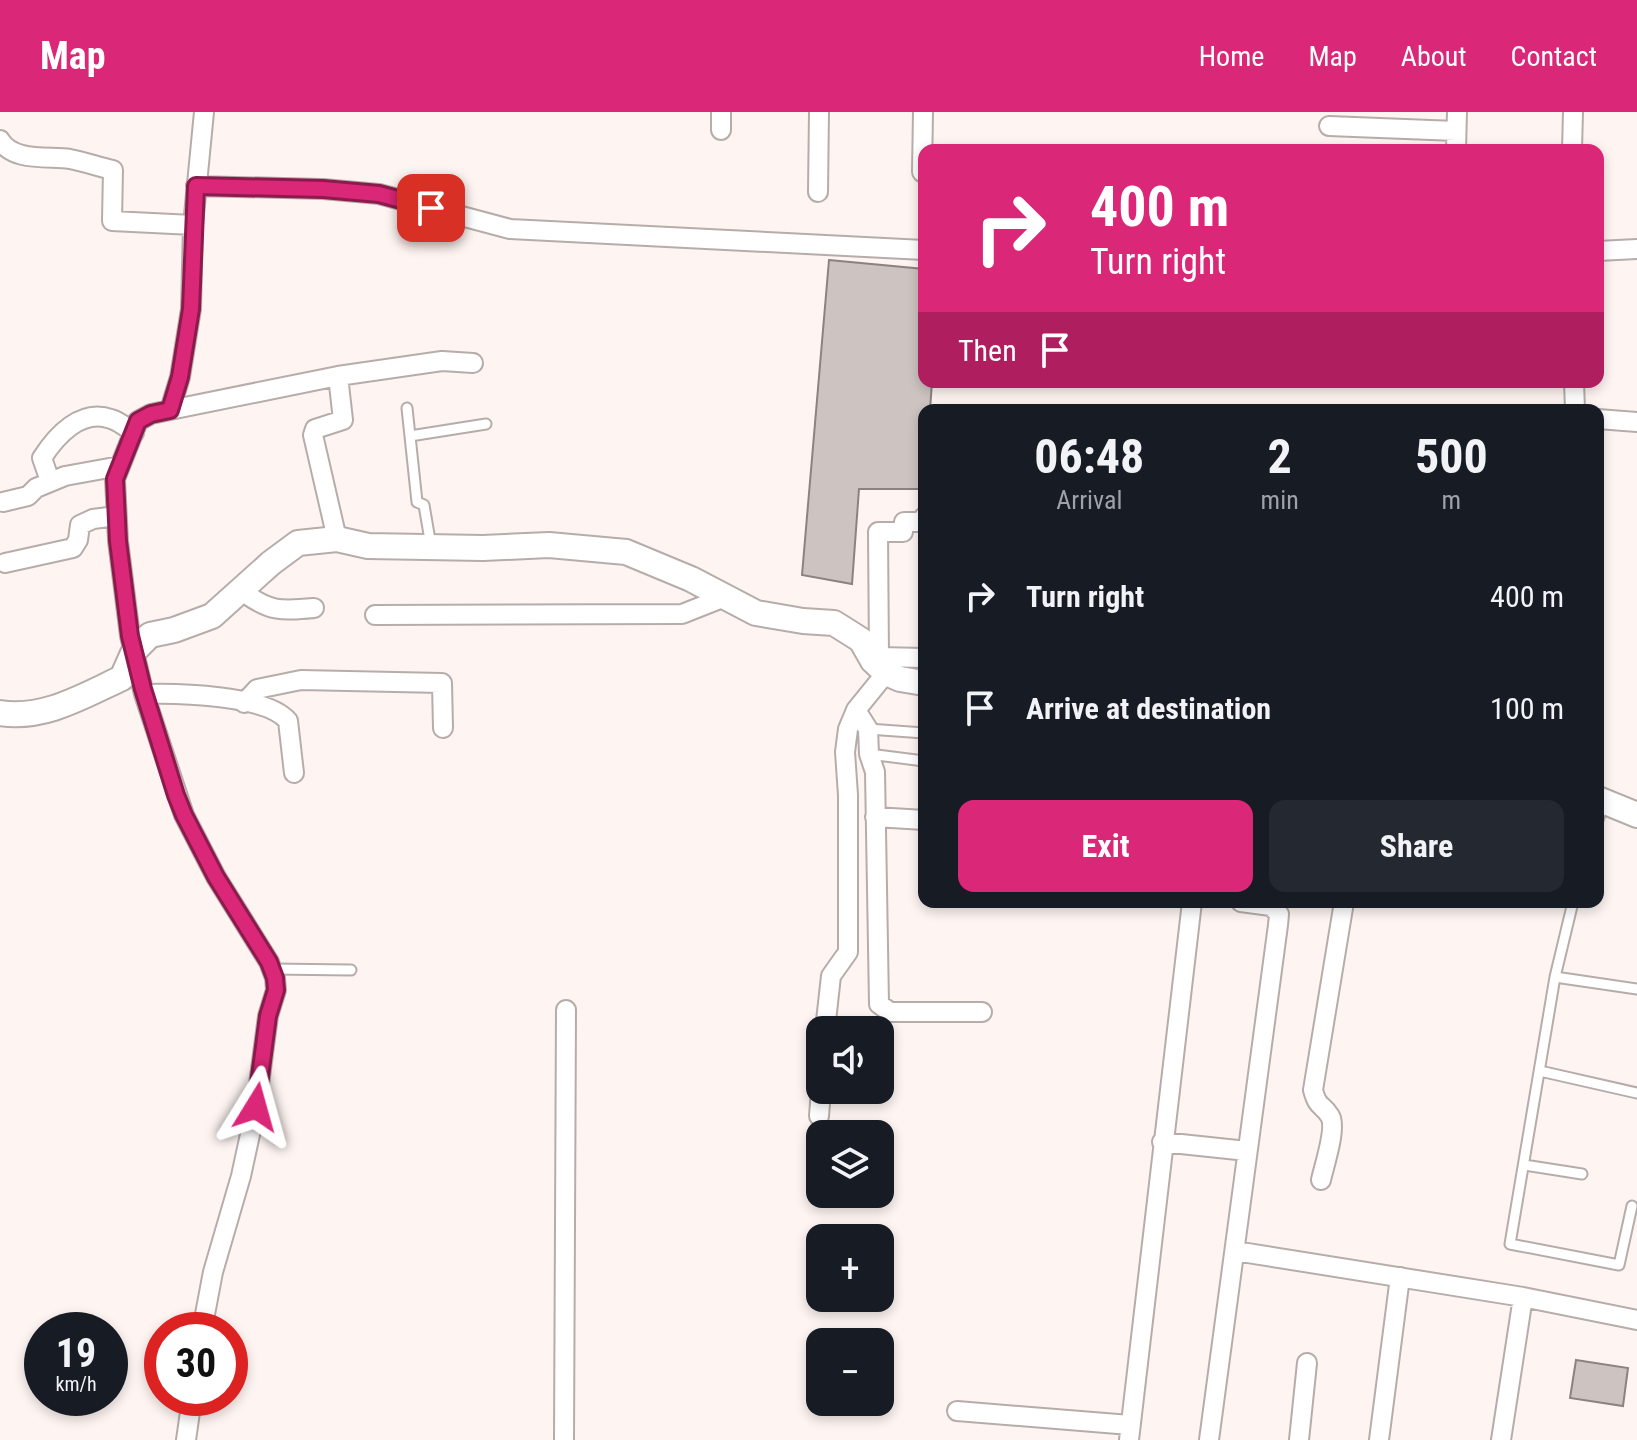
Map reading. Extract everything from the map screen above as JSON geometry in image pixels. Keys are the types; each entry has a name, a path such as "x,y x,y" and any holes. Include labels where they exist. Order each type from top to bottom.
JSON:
{"street":[{"path":"170,410 180,377 191,309 193,225 204,112"},
{"path":"818,192 819,112"},
{"path":"922,144 923,112"},
{"path":"1329,126 1456,141 1457,112"},
{"path":"1572,144 1573,112"},
{"path":"0,140 4,147 19,154 71,159 113,170 112,221 193,225"},
{"path":"196,186 323,189 379,194 510,229 918,250"},
{"path":"1604,251 1637,249"},
{"path":"205,1312 213,1272 241,1176 256,1107 268,1016 276,990 272,969 216,877 184,815 144,694 134,651 116,516 115,479 138,421 151,414 338,376 442,361 473,363"},
{"path":"337,539 313,435 315,429 343,420 338,376"},
{"path":"50,481 42,458 54,440 71,424 91,418 110,418 134,433"},
{"path":"1604,419 1637,422"},
{"path":"3,502 28,496 50,481 120,466"},
{"path":"5,563 73,548 78,540 80,525 93,519 116,516"},
{"path":"918,522 904,522 903,532 878,532 879,657 918,658"},
{"path":"0,713 14,715 54,710 122,678 134,651 150,635 212,616 298,543 337,539 368,546 483,548 549,545 626,552 691,579 756,613 834,623 861,640 873,661 886,673 918,682"},
{"path":"242,591 261,606 273,609 314,608"},
{"path":"375,615 682,614 725,597"},
{"path":"827,1016 831,976 848,952 845,752 848,729 856,710 886,673"},
{"path":"244,703 257,689 301,680 442,683 443,728"},
{"path":"144,694 190,693 270,708 283,714 288,721 294,773"},
{"path":"856,710 868,729 869,754 875,772 879,1004 890,1012 982,1012"},
{"path":"1604,808 1637,815"},
{"path":"875,817 918,820"},
{"path":"957,1411 1130,1433 1191,908"},
{"path":"1209,1440 1279,914 1273,908"},
{"path":"1321,1180 1333,1125 1329,1114 1317,1105 1313,1090 1343,908"},
{"path":"564,1440 566,1010"},
{"path":"819,1116 820,1104"},
{"path":"1162,1142 1247,1151"},
{"path":"1235,1251 1523,1297 1637,1320"},
{"path":"1379,1440 1400,1277"},
{"path":"1501,1440 1523,1297"},
{"path":"1299,1440 1307,1363"},
{"path":"186,1440 189,1416"}],"lane":[{"path":"407,408 417,502 424,505 431,546"},
{"path":"410,436 486,424"},
{"path":"868,729 918,733"},
{"path":"869,754 918,760"},
{"path":"1572,908 1555,977 1510,1244 1619,1265 1632,1206"},
{"path":"272,969 351,970"},
{"path":"1555,977 1637,989"},
{"path":"1540,1071 1637,1093"},
{"path":"1524,1165 1582,1174"}],"building":[{"path":"829,260 918,268 918,388 932,388 930,404 918,404 918,489 859,489 852,584 802,575"},
{"path":"1576,1360 1628,1368 1623,1406 1570,1398"}],"route":[{"path":"256,1107 268,1016 276,990 275,978 269,962 216,877 176,795 130,636 118,541 115,479 138,421 170,410 180,377 191,309 196,186 323,189 379,194 431,208"}]}
